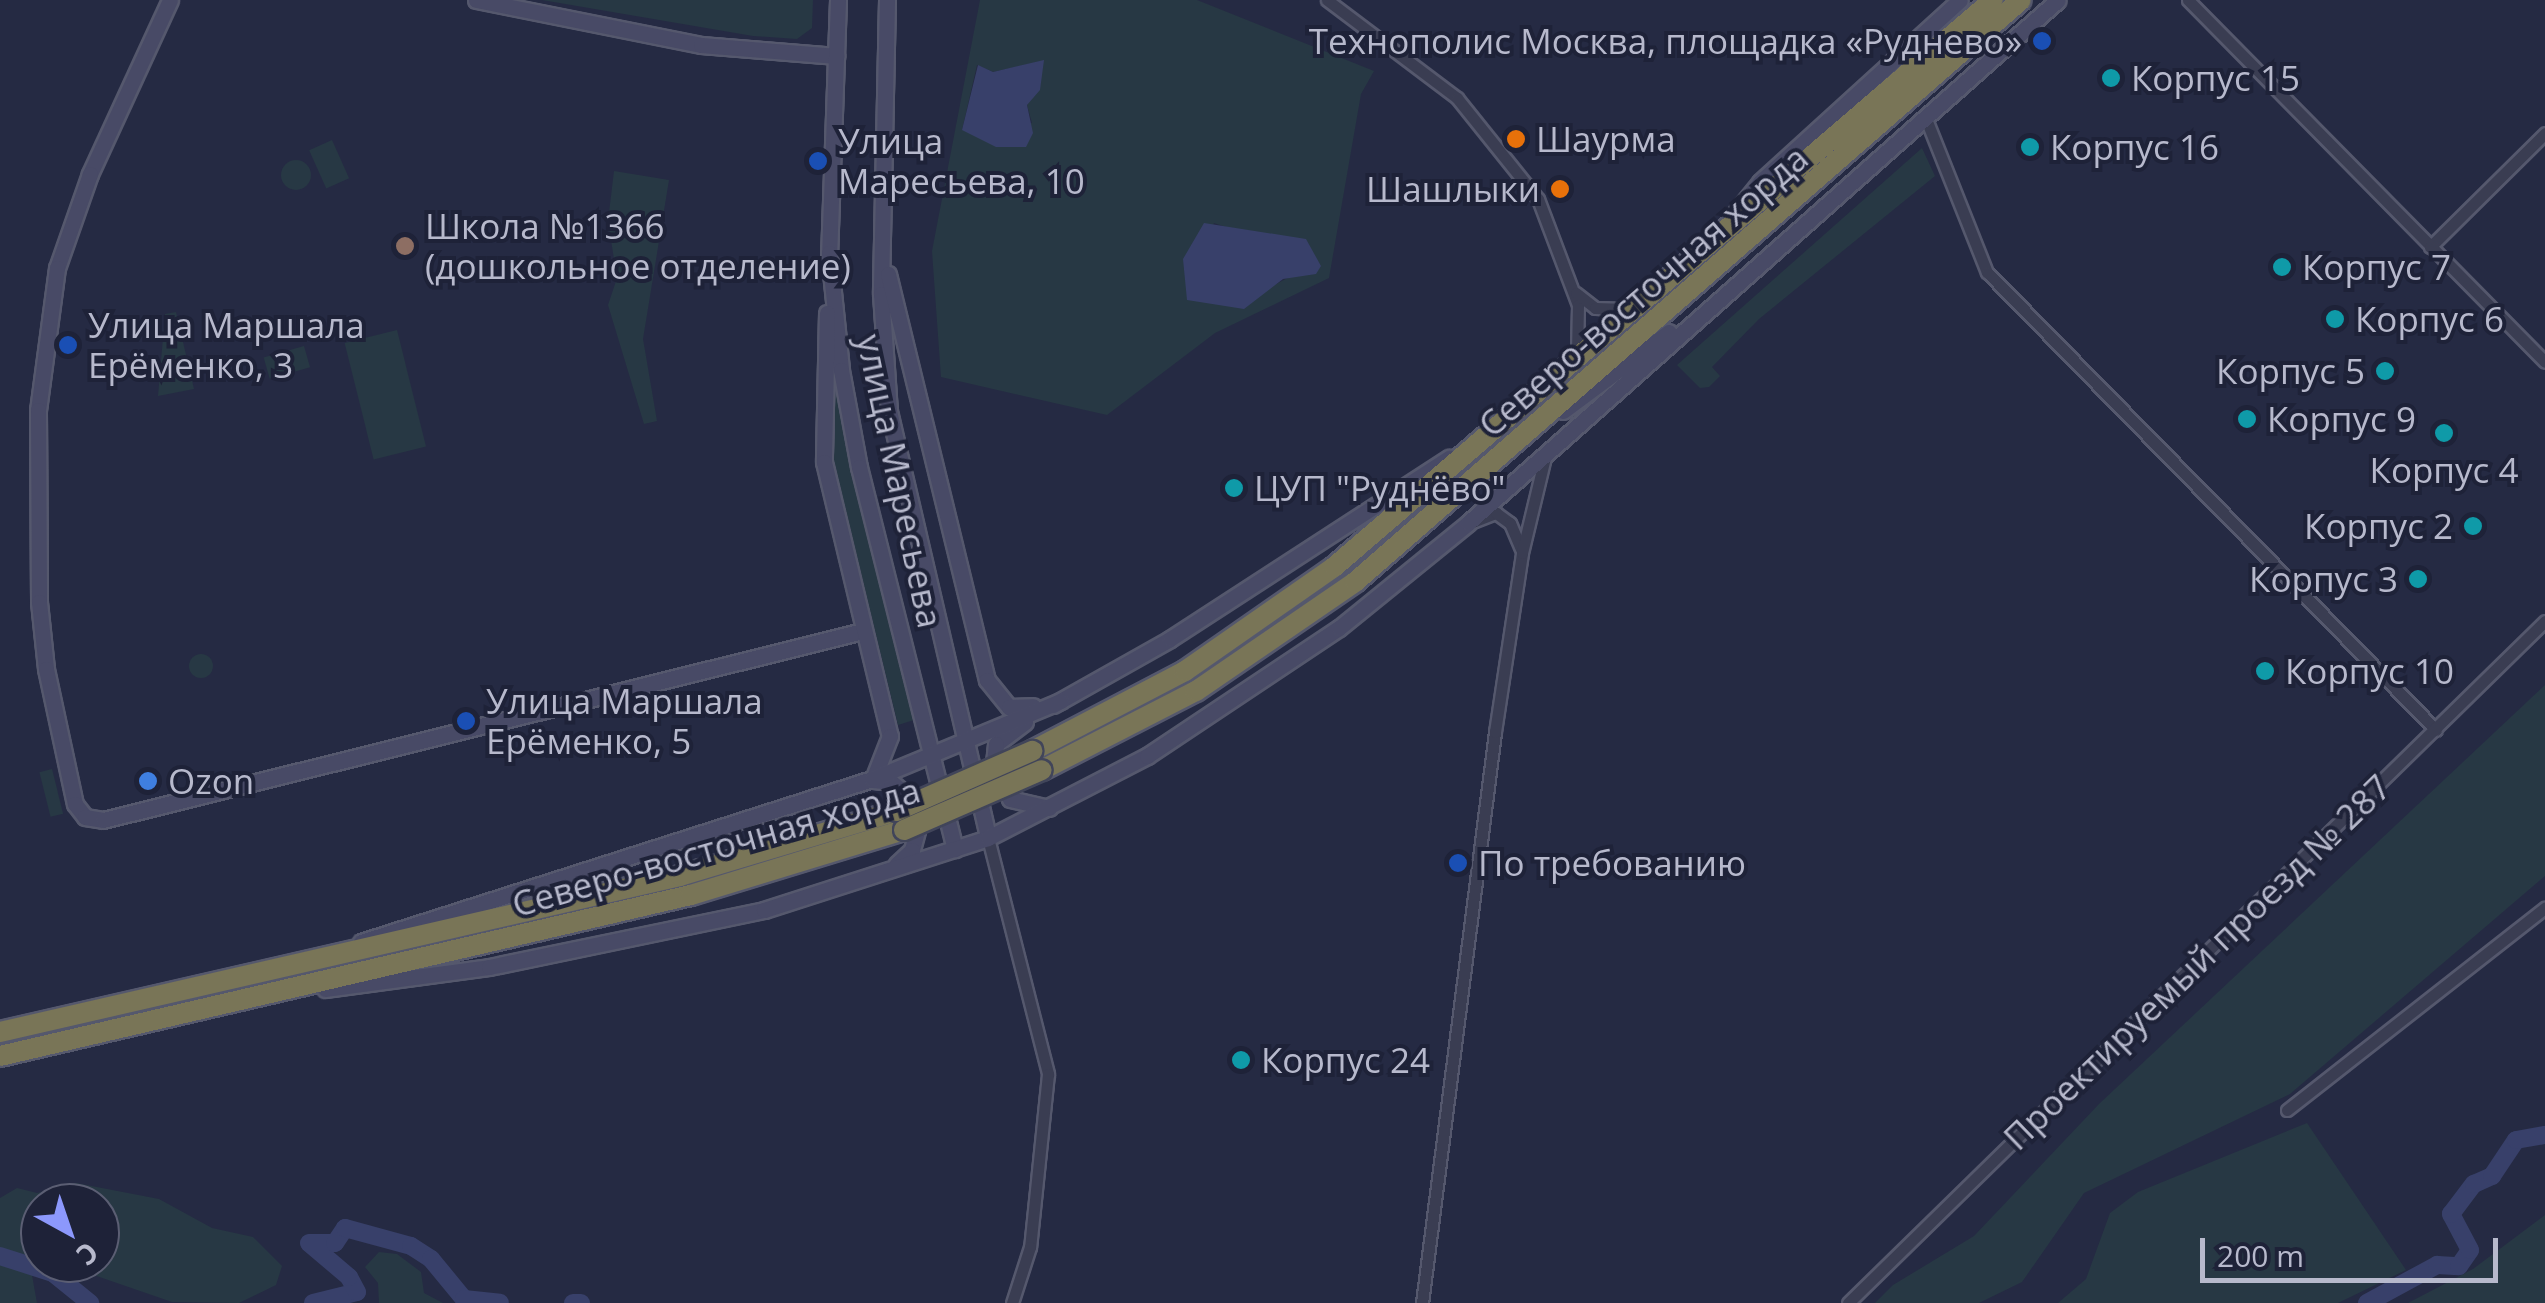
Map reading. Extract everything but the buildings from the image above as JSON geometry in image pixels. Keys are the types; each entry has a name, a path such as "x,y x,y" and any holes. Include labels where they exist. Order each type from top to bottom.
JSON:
{"highway":[{"name":"Северо-восточная хорда","path":"1037,761 1256,626 1407,509 1993,0"},
{"name":"Северо-восточная хорда","path":"0,1056 296,992 691,896 900,820 1147,718 1271,644 1368,571 2022,0"},
{"name":"Северо-восточная хорда","path":"0,1032 293,968 900,820"}],"street":[{"name":"улица Маресьева","path":"170,0 90,174 48,316 38,418 39,602 46,668 79,812 103,820 863,631"},
{"path":"476,0 600,30 836,56"},
{"name":"улица Маресьева","path":"838,0 829,279 859,468 955,849"},
{"name":"улица Маресьева","path":"887,0 882,246 889,411 961,739 988,838"},
{"path":"1328,0 1423,70 1474,117 1538,200 1581,321 1574,364"},
{"path":"1701,254 1760,182 1960,0"},
{"path":"296,992 608,945 876,876 988,838 1054,808 1274,674 1468,523 2058,0"},
{"path":"2188,0 2545,362"},
{"path":"1926,119 1986,272 2436,730"},
{"path":"2430,246 2545,132"},
{"path":"882,246 987,680 1008,707 1060,700"},
{"path":"829,279 822,442 890,736 884,764 872,780"},
{"path":"1510,450 1734,286"},
{"path":"1573,290 1595,308 1639,309"},
{"path":"1054,808 1010,800 993,757 1010,732 1241,594 1538,395"},
{"path":"1422,1303 1522,553 1545,457"},
{"path":"1468,523 1496,513 1510,524 1522,553"},
{"name":"Проектируемый проезд № 287","path":"1848,1303 2545,621"},
{"path":"293,968 405,924 872,780 1060,700"},
{"path":"872,780 899,788 917,831 912,850 876,876"},
{"path":"988,838 1042,1027 1048,1074 1030,1248 1012,1303"},
{"path":"2287,1110 2545,908"}],"shaded area":[{"path":"542,0 813,0 812,28 797,39 753,36"},
{"path":"980,0 1197,0 1374,71 1361,94 1329,278 1215,333 1107,415 941,377 932,251","holes":["1043,61 1027,105 1032,123 962,130 977,65 993,72","1214,223 1232,229 1316,274 1299,272 1253,296 1187,299"]},
{"path":"332,140 349,178 326,189 309,150"},
{"path":"1922,148 1935,176 1759,319 1712,367 1720,376 1709,387 1700,388 1677,365"},
{"path":"296,160 307,164 311,175 307,186 296,190 285,186 281,175 285,164"},
{"path":"614,171 669,180 643,339 657,421 644,424 608,305 617,278 608,221"},
{"path":"176,312 194,389 158,396 165,314"},
{"path":"397,330 426,446 374,459 345,343"},
{"path":"304,346 310,367 270,379 264,358"},
{"path":"832,367 914,720 898,725 830,446"},
{"path":"201,654 210,657 210,675 201,678 192,675 189,666 192,657"},
{"path":"2545,685 2545,876 2290,1094 2084,1193 2022,1282 1979,1303 1875,1303 1893,1285 1974,1236 2099,1104"},
{"path":"52,769 63,814 51,817 39,772"},
{"path":"2307,1123 2406,1270 2338,1303 2058,1303 2086,1279 2110,1213 2138,1192"},
{"path":"17,1188 20,1283 33,1283 37,1303 0,1303 0,1198"},
{"path":"120,1191 159,1199 212,1228 253,1237 282,1266 276,1285 239,1303 172,1302 117,1283 120,1283"},
{"path":"2545,1215 2545,1303 2408,1303 2473,1269"},
{"path":"379,1252 397,1254 421,1272 424,1293 443,1303 379,1303 378,1283 365,1267"}],"water":[{"path":"1044,60 1040,90 1027,105 1033,133 1026,147 996,147 962,130 978,65 993,72"},
{"path":"1204,223 1306,239 1321,266 1316,274 1283,279 1244,309 1187,300 1183,259"}],"waterway":[{"path":"2367,1303 2437,1265 2459,1266 2470,1250 2451,1214 2474,1184 2492,1176 2516,1140 2545,1135"},
{"path":"313,1303 357,1292 349,1277 309,1243 335,1243 345,1228 411,1246 431,1259 464,1299 500,1303"},
{"path":"0,1256 53,1273 90,1303"},
{"path":"573,1303 581,1303"}],"place":[{"name":"Технополис Москва, площадка «Руднево»","path":"2042,41"},
{"name":"Корпус 15","path":"2111,78"},
{"name":"Шаурма","path":"1516,139"},
{"name":"Корпус 16","path":"2030,147"},
{"name":"Улица Маресьева, 10","path":"818,161"},
{"name":"Шашлыки","path":"1560,189"},
{"name":"Школа №1366 (дошкольное отделение)","path":"405,246"},
{"name":"Корпус 7","path":"2282,267"},
{"name":"Корпус 6","path":"2335,319"},
{"name":"Улица Маршала Ерёменко, 3","path":"68,345"},
{"name":"Корпус 5","path":"2385,371"},
{"name":"Корпус 9","path":"2247,419"},
{"name":"Корпус 4","path":"2444,433"},
{"name":"ЦУП \"Руднёво\"","path":"1234,488"},
{"name":"Корпус 2","path":"2473,526"},
{"name":"Корпус 3","path":"2418,579"},
{"name":"Корпус 10","path":"2265,671"},
{"name":"Улица Маршала Ерёменко, 5","path":"466,721"},
{"name":"Ozon","path":"148,781"},
{"name":"По требованию","path":"1458,863"},
{"name":"Корпус 24","path":"1241,1060"}]}
